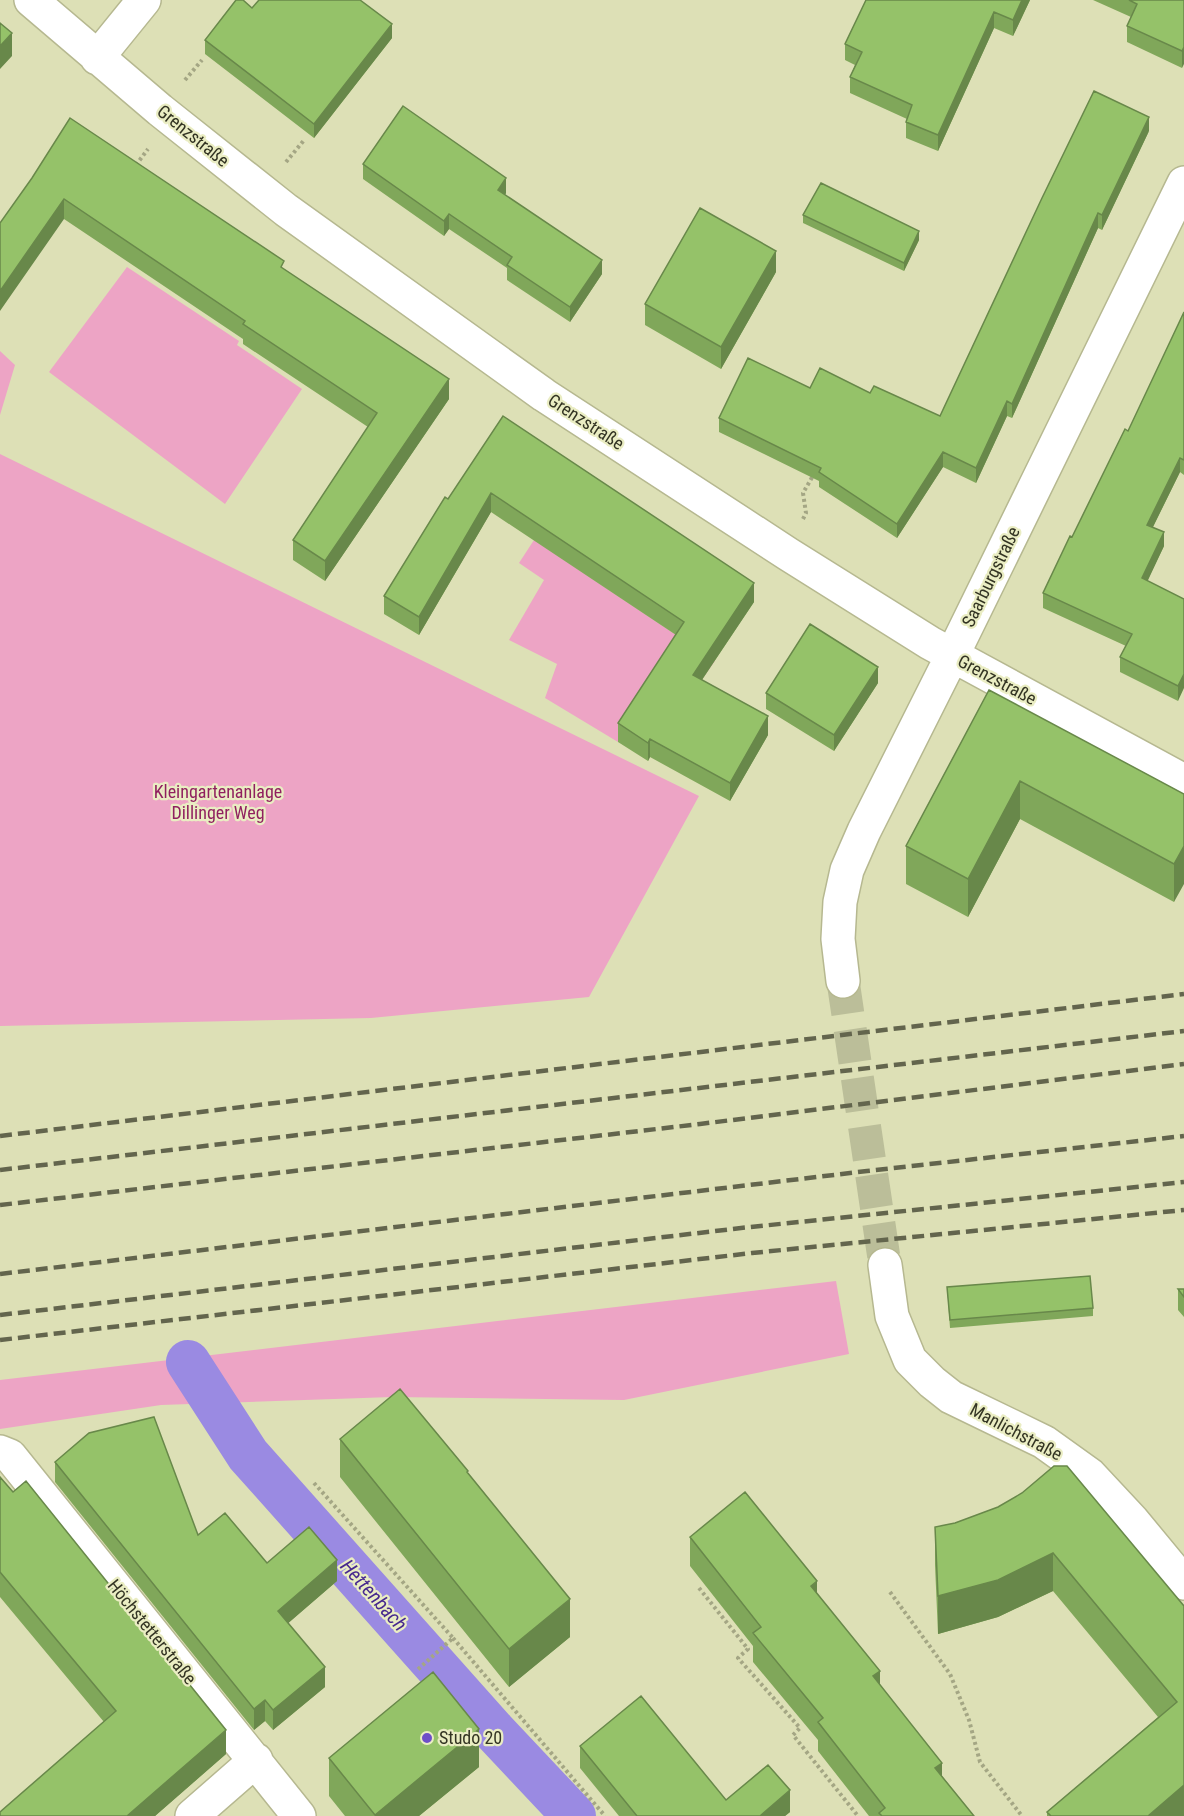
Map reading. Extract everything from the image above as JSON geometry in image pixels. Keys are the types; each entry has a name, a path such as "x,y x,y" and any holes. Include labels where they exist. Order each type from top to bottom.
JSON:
{"street":[{"name":"Grenzstraße","path":"31,0 97,58 286,210 544,395 788,554 952,656 1184,781"},
{"path":"97,58 144,0"},
{"name":"Saarburgstraße","path":"843,981 838,939 840,902 847,870 864,831 1184,183"},
{"name":"Manlichstraße","path":"885,1264 892,1316 910,1360 951,1397 1044,1443 1090,1475 1184,1582"},
{"name":"Höchstetterstraße","path":"0,1452 10,1456 299,1816"},
{"path":"192,1816 256,1760"}],"path":[{"path":"788,554 806,513 803,493 814,473"},
{"path":"314,1483 453,1638 605,1816"},
{"path":"699,1587 748,1649 738,1658 800,1728 794,1735 858,1816"},
{"path":"890,1592 950,1674 969,1720 980,1762 1022,1816"},
{"path":"416,1671 453,1638"}],"green space":[{"path":"127,267 239,341 237,345 302,389 225,504 49,372"},
{"path":"0,351 15,365 0,415"},
{"name":"Kleingartenanlage Dillinger Weg","path":"0,454 699,796 589,997 371,1018 0,1026"},
{"path":"534,540 715,661 690,697 618,742 545,698 557,664 509,640 544,580 519,563"},
{"path":"836,1281 849,1354 624,1400 392,1397 161,1405 0,1429 0,1380"}],"building":[{"path":"236,0 243,0 252,8 259,0 360,0 392,24 314,124 205,40"},
{"path":"866,0 1022,0 1013,20 994,12 938,135 906,122 912,105 850,77 862,52 845,44"},
{"path":"1129,0 1184,0 1184,47 1182,51 1127,26 1137,4"},
{"path":"0,23 12,33 0,46"},
{"path":"1094,91 1149,117 1102,215 1098,213 1012,404 1007,401 976,468 943,452 897,524 819,472 821,468 719,418 748,358 810,388 820,368 870,393 874,386 940,416"},
{"path":"403,106 506,178 498,190 602,260 570,307 507,265 512,257 449,214 444,221 363,164"},
{"path":"70,118 284,261 281,267 449,379 325,561 293,540 377,413 243,324 245,321 64,199 0,291 0,223"},
{"path":"821,183 919,231 904,263 803,215"},
{"path":"700,208 776,251 721,347 645,304"},
{"path":"1184,312 1184,460 1180,458 1147,525 1164,532 1142,578 1184,599 1184,674 1178,686 1120,657 1132,634 1043,593 1125,429 1128,431"},
{"path":"503,416 754,583 693,675 768,716 730,783 650,739 648,743 618,723 684,622 491,493 419,617 384,596 445,497 448,499"},
{"path":"810,624 878,667 834,735 766,693"},
{"path":"989,690 1184,794 1184,846 1174,864 1020,781 968,879 906,846"},
{"path":"1090,1276 1093,1308 950,1320 947,1287"},
{"path":"1178,1289 1184,1289 1184,1297"},
{"path":"400,1389 570,1599 509,1649 340,1439"},
{"path":"154,1417 198,1535 225,1513 267,1563 309,1527 337,1560 278,1611 325,1667 273,1710 265,1700 254,1709 55,1462 89,1433"},
{"path":"1054,1466 1067,1466 1184,1606 1184,1785 1148,1816 1051,1816 1047,1812 1177,1702 1053,1553 998,1580 938,1596 935,1527 955,1523 998,1507 1022,1493"},
{"path":"0,1477 13,1492 26,1481 226,1730 127,1816 0,1816 0,1812 116,1711 0,1572"},
{"path":"745,1492 817,1581 811,1586 880,1671 873,1676 942,1763 935,1768 974,1816 882,1816 879,1813 885,1808 818,1722 823,1718 753,1633 761,1627 690,1537"},
{"path":"433,1672 479,1729 375,1815 329,1758"},
{"path":"641,1696 726,1800 768,1765 790,1790 760,1816 637,1816 580,1746"}],"waterway":[{"name":"Hettenbach","path":"188,1362 248,1455 494,1731 574,1816"}],"tunnel":[{"path":"843,981 885,1265"}],"railway":[{"path":"0,1136 1184,994"},
{"path":"0,1170 1184,1031"},
{"path":"0,1205 700,1124 1184,1064"},
{"path":"0,1274 867,1171 1184,1136"},
{"path":"0,1315 741,1228 1184,1182"},
{"path":"0,1340 752,1253 1184,1210"}],"place":[{"name":"Studo 20","path":"427,1738"}]}
